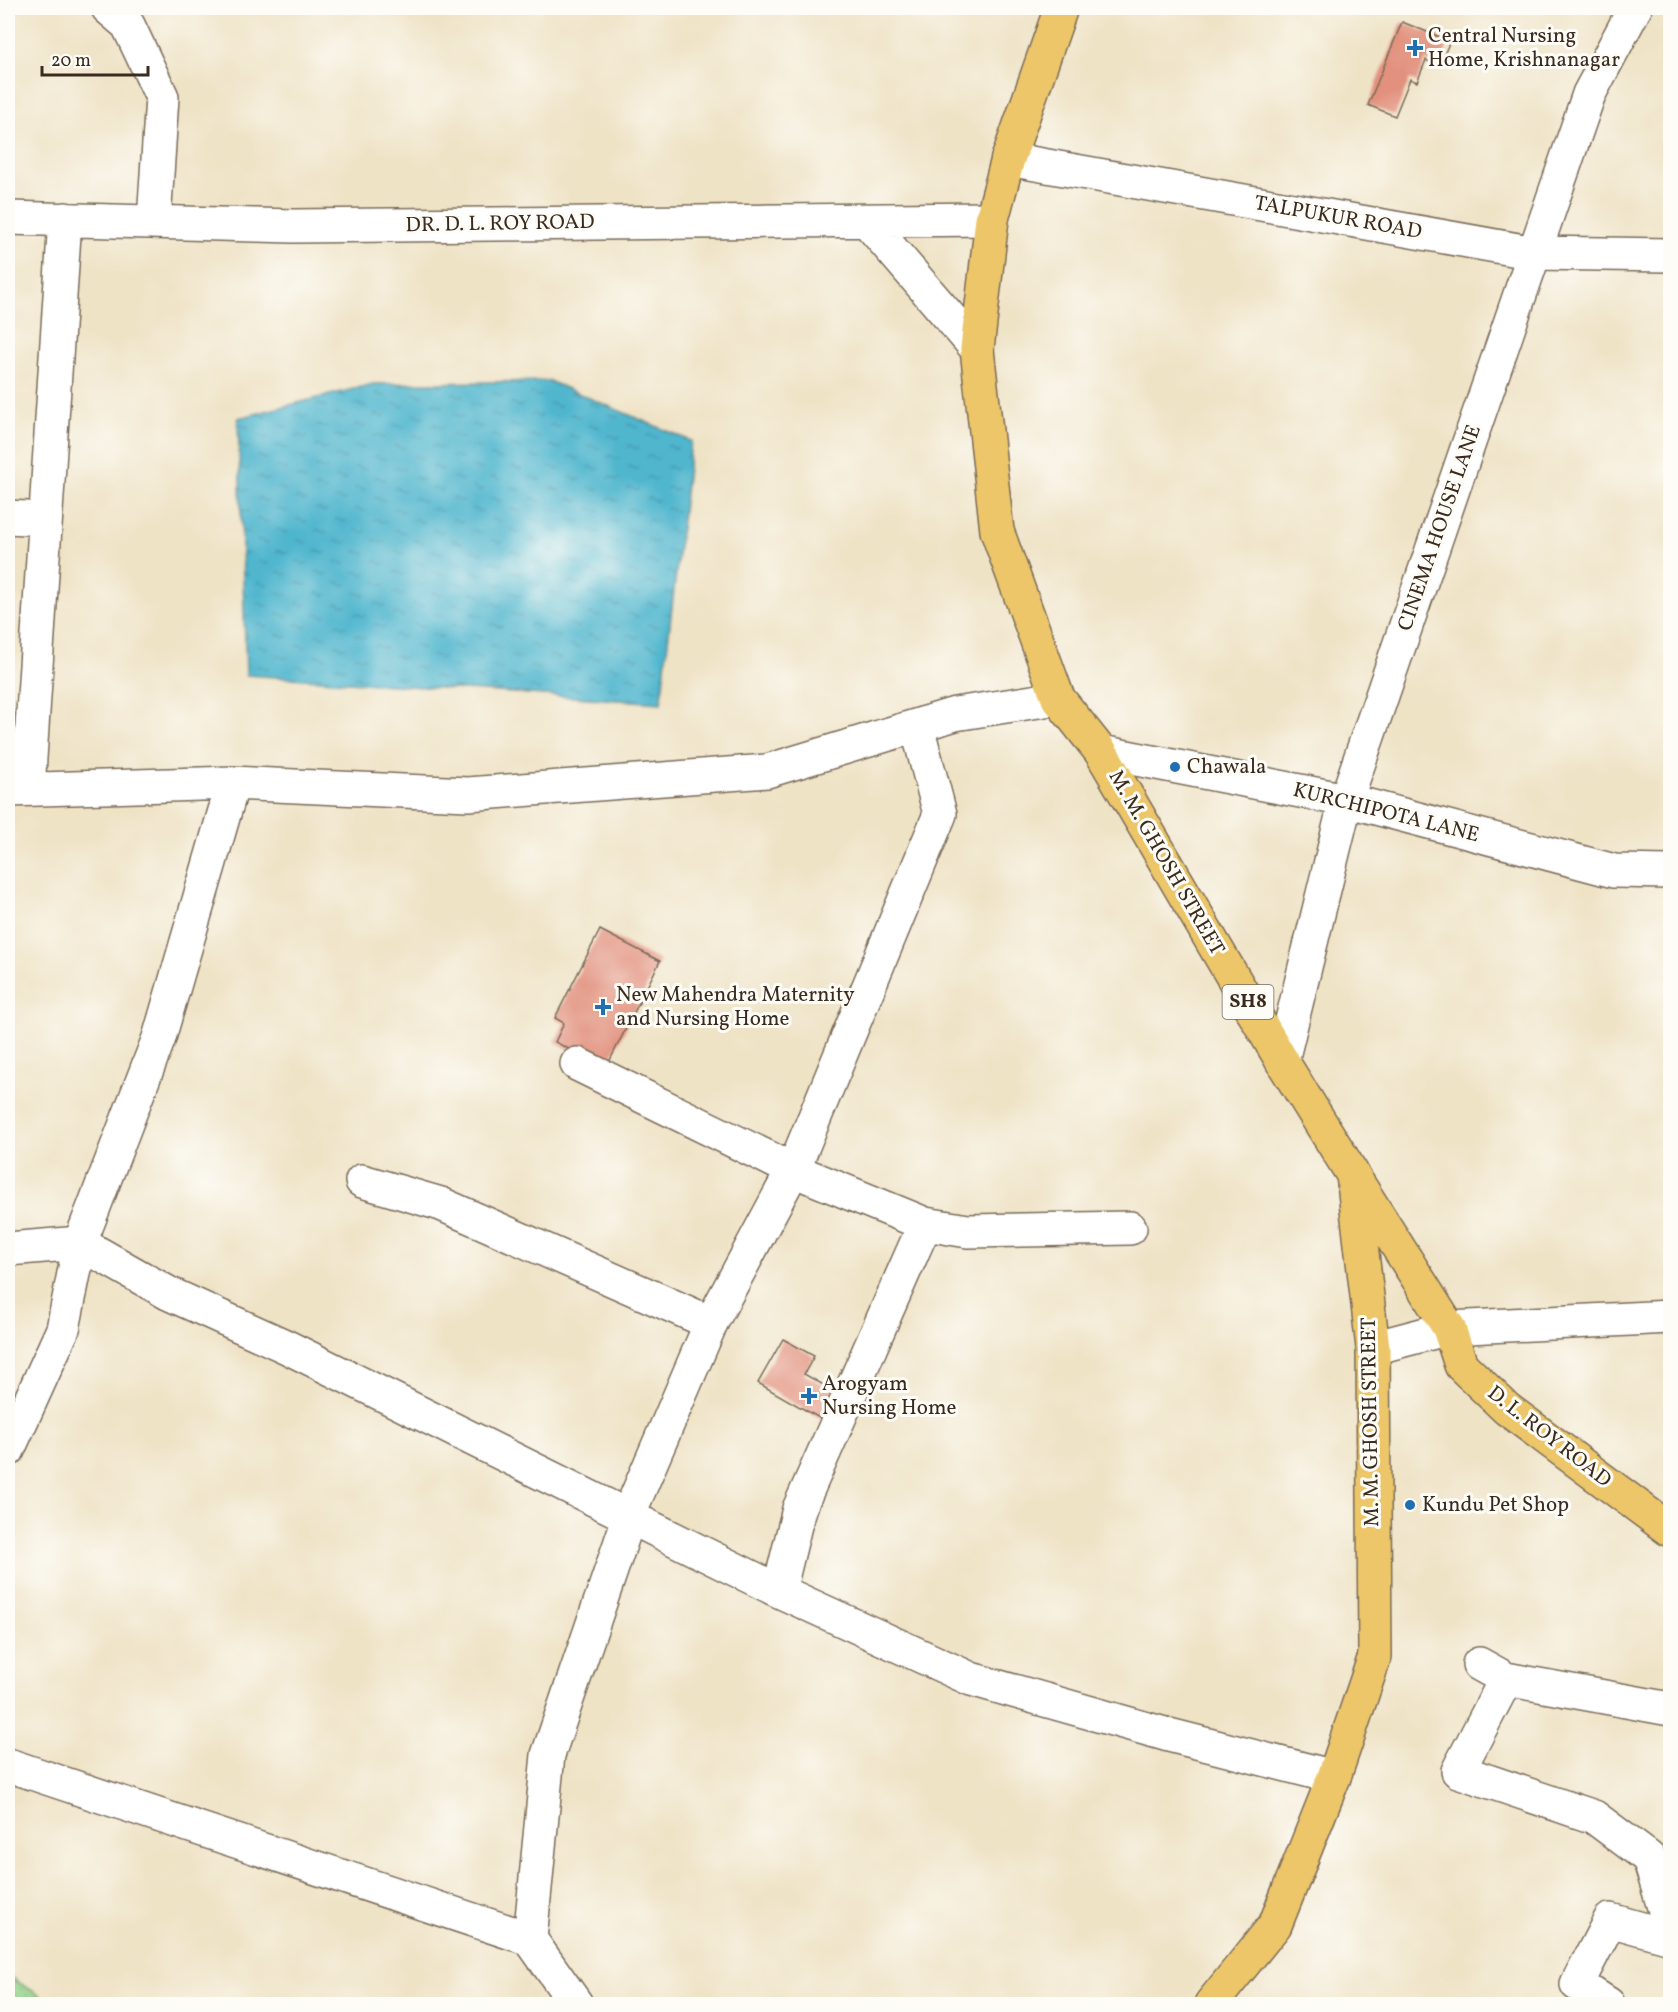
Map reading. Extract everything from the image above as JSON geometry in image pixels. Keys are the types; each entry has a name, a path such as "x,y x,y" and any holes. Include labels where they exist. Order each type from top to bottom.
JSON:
{"main road":[{"name":"M. M. GHOSH STREET","path":"1060,8 1008,159 992,219 977,349 998,531 1058,698 1101,752 1282,1061 1353,1175 1373,1347 1375,1656 1334,1777 1275,1925 1211,2004"},
{"name":"D. L. ROY ROAD","path":"1353,1175 1449,1328 1461,1365 1507,1409 1671,1530"}],"street":[{"path":"108,8 128,25 162,97 154,221"},
{"name":"CINEMA HOUSE LANE","path":"1282,1061 1346,800 1589,94 1635,8"},
{"name":"TALPUKUR ROAD","path":"1008,159 1535,253 1671,255"},
{"name":"DR. D. L. ROY ROAD","path":"8,218 305,226 992,219"},
{"path":"65,219 45,519 18,789 232,783 468,794 767,771 956,714 1058,698"},
{"path":"867,221 977,349"},
{"path":"8,517 45,519"},
{"path":"530,1939 548,1755 630,1518 628,1516 711,1323 793,1170 940,814 917,726"},
{"name":"KURCHIPOTA LANE","path":"1101,752 1346,800 1614,871 1671,872"},
{"path":"8,1450 63,1329 80,1243 159,1038 232,783"},
{"path":"577,1064 793,1170 925,1224 968,1231 1131,1228"},
{"path":"362,1180 441,1204 711,1323"},
{"path":"779,1591 799,1509 925,1224"},
{"path":"8,1249 80,1243 168,1293 287,1347 779,1591 971,1679 1165,1734 1334,1777"},
{"path":"1373,1347 1449,1328 1671,1317"},
{"path":"1671,1709 1492,1672 1458,1771 1594,1817 1649,1858 1671,1927"},
{"path":"8,1765 530,1939 576,2004"},
{"path":"1608,2004 1577,1984 1611,1920 1671,1937"}],"green space":[{"path":"8,1976 54,2004 8,2004"}],"water":[{"path":"549,381 691,441 661,703 246,675 238,418 373,384"}],"building":[{"path":"1402,22 1450,41 1439,66 1426,60 1417,82 1410,79 1395,116 1368,105"},
{"path":"600,930 660,961 606,1068 555,1042 564,1023 555,1018"},
{"path":"783,1339 814,1356 804,1374 836,1392 821,1419 758,1383"}],"place":[{"name":"Central Nursing Home, Krishnanagar","path":"1415,48"},
{"name":"Chawala","path":"1175,767"},
{"name":"New Mahendra Maternity and Nursing Home","path":"603,1007"},
{"name":"Arogyam Nursing Home","path":"809,1396"},
{"name":"Kundu Pet Shop","path":"1410,1505"}]}
